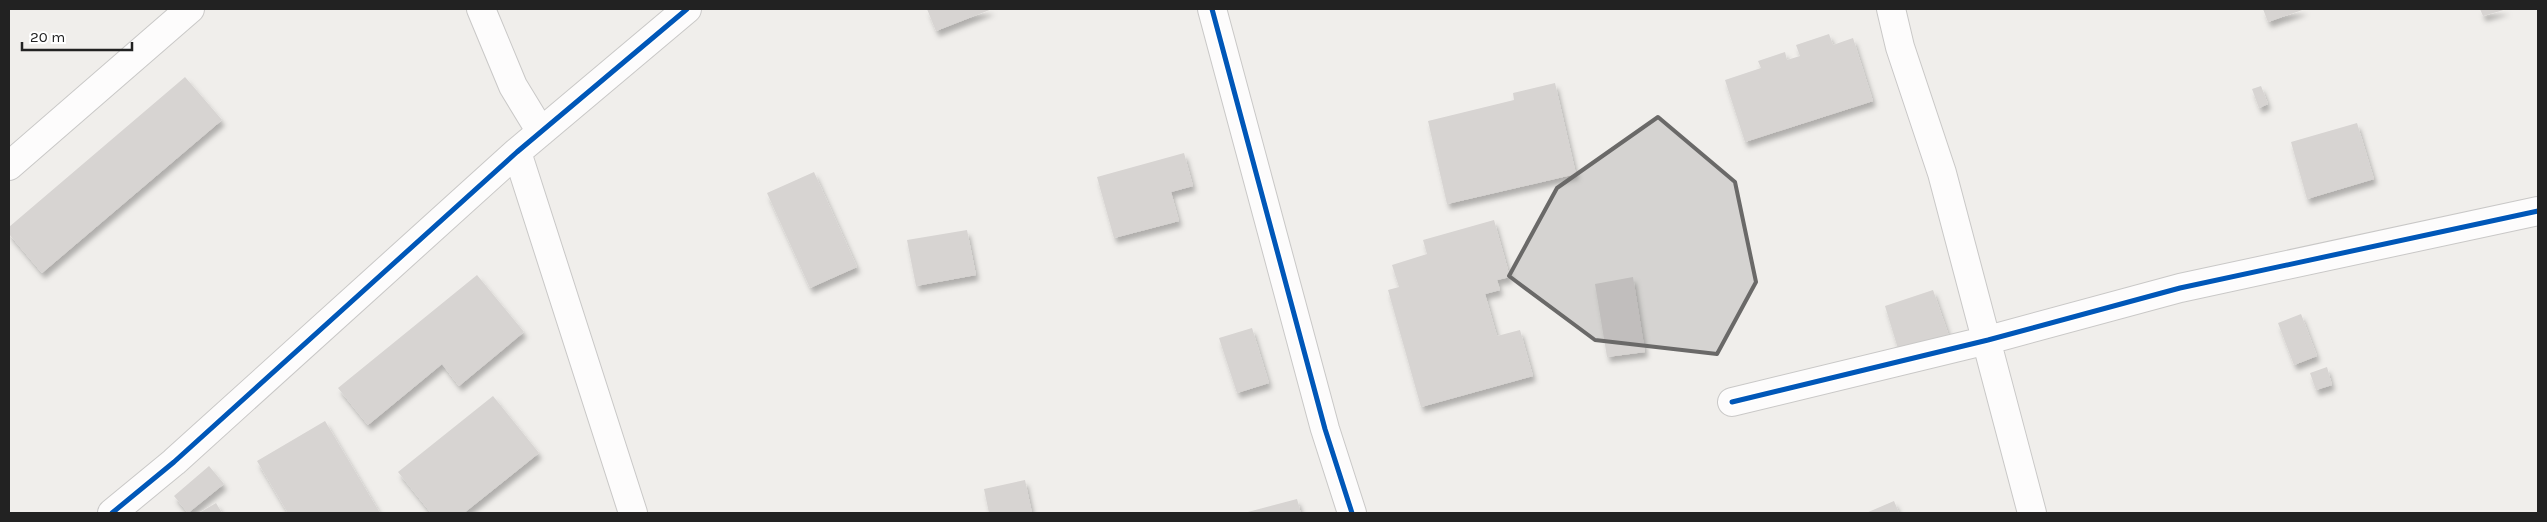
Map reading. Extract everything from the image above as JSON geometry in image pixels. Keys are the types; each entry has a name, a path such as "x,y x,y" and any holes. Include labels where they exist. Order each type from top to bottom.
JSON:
{"street":[{"path":"9,166 190,9"},
{"path":"481,9 513,86 541,132"},
{"path":"112,513 174,462 517,152 687,9"},
{"path":"1212,9 1326,429 1352,513"},
{"path":"1891,9 1900,47 1942,173 1988,340 2032,513"},
{"path":"517,152 633,513"},
{"path":"1732,402 1988,340 2180,288 2538,211"}],"highlighted area":[{"path":"1658,117 1735,182 1756,282 1717,354 1595,340 1509,276 1557,188"}],"building":[{"path":"927,9 992,9 936,31"},
{"path":"2263,9 2305,9 2268,22"},
{"path":"2480,9 2507,9 2483,16"},
{"path":"1829,34 1833,45 1853,38 1873,101 1745,142 1725,80 1761,68 1758,61 1785,52 1787,60 1800,56 1796,45"},
{"path":"185,77 222,120 42,273 9,234 9,227"},
{"path":"1555,83 1576,174 1447,204 1428,121 1514,100 1513,93"},
{"path":"2261,86 2268,104 2259,108 2252,89"},
{"path":"2357,123 2374,179 2307,199 2291,142"},
{"path":"1184,153 1193,186 1171,192 1179,221 1114,238 1097,177"},
{"path":"814,172 857,267 810,288 767,193"},
{"path":"1494,220 1510,277 1497,280 1500,290 1485,294 1497,336 1520,330 1533,376 1421,407 1388,290 1399,287 1392,265 1427,254 1423,240"},
{"path":"967,230 976,275 916,286 907,240"},
{"path":"477,275 524,332 459,386 442,364 368,425 338,388"},
{"path":"1633,277 1645,352 1607,357 1595,284"},
{"path":"1933,290 1949,336 1899,352 1885,306"},
{"path":"2301,314 2317,356 2294,365 2278,323"},
{"path":"1252,328 1269,383 1237,393 1219,338"},
{"path":"2327,367 2332,385 2316,390 2310,373"},
{"path":"493,396 539,453 464,513 431,513 398,472"},
{"path":"325,421 380,513 288,513 257,461"},
{"path":"209,466 224,484 188,513 174,496"},
{"path":"1025,480 1032,513 989,513 984,489"},
{"path":"1297,499 1301,513 1244,513"},
{"path":"1894,501 1899,513 1866,513"},
{"path":"216,503 222,513 199,513"}],"cycle path":[{"path":"112,513 174,462 517,152 687,9"},
{"path":"1212,9 1325,429 1352,513"},
{"path":"1732,402 1988,340 2180,288 2538,211"}]}
